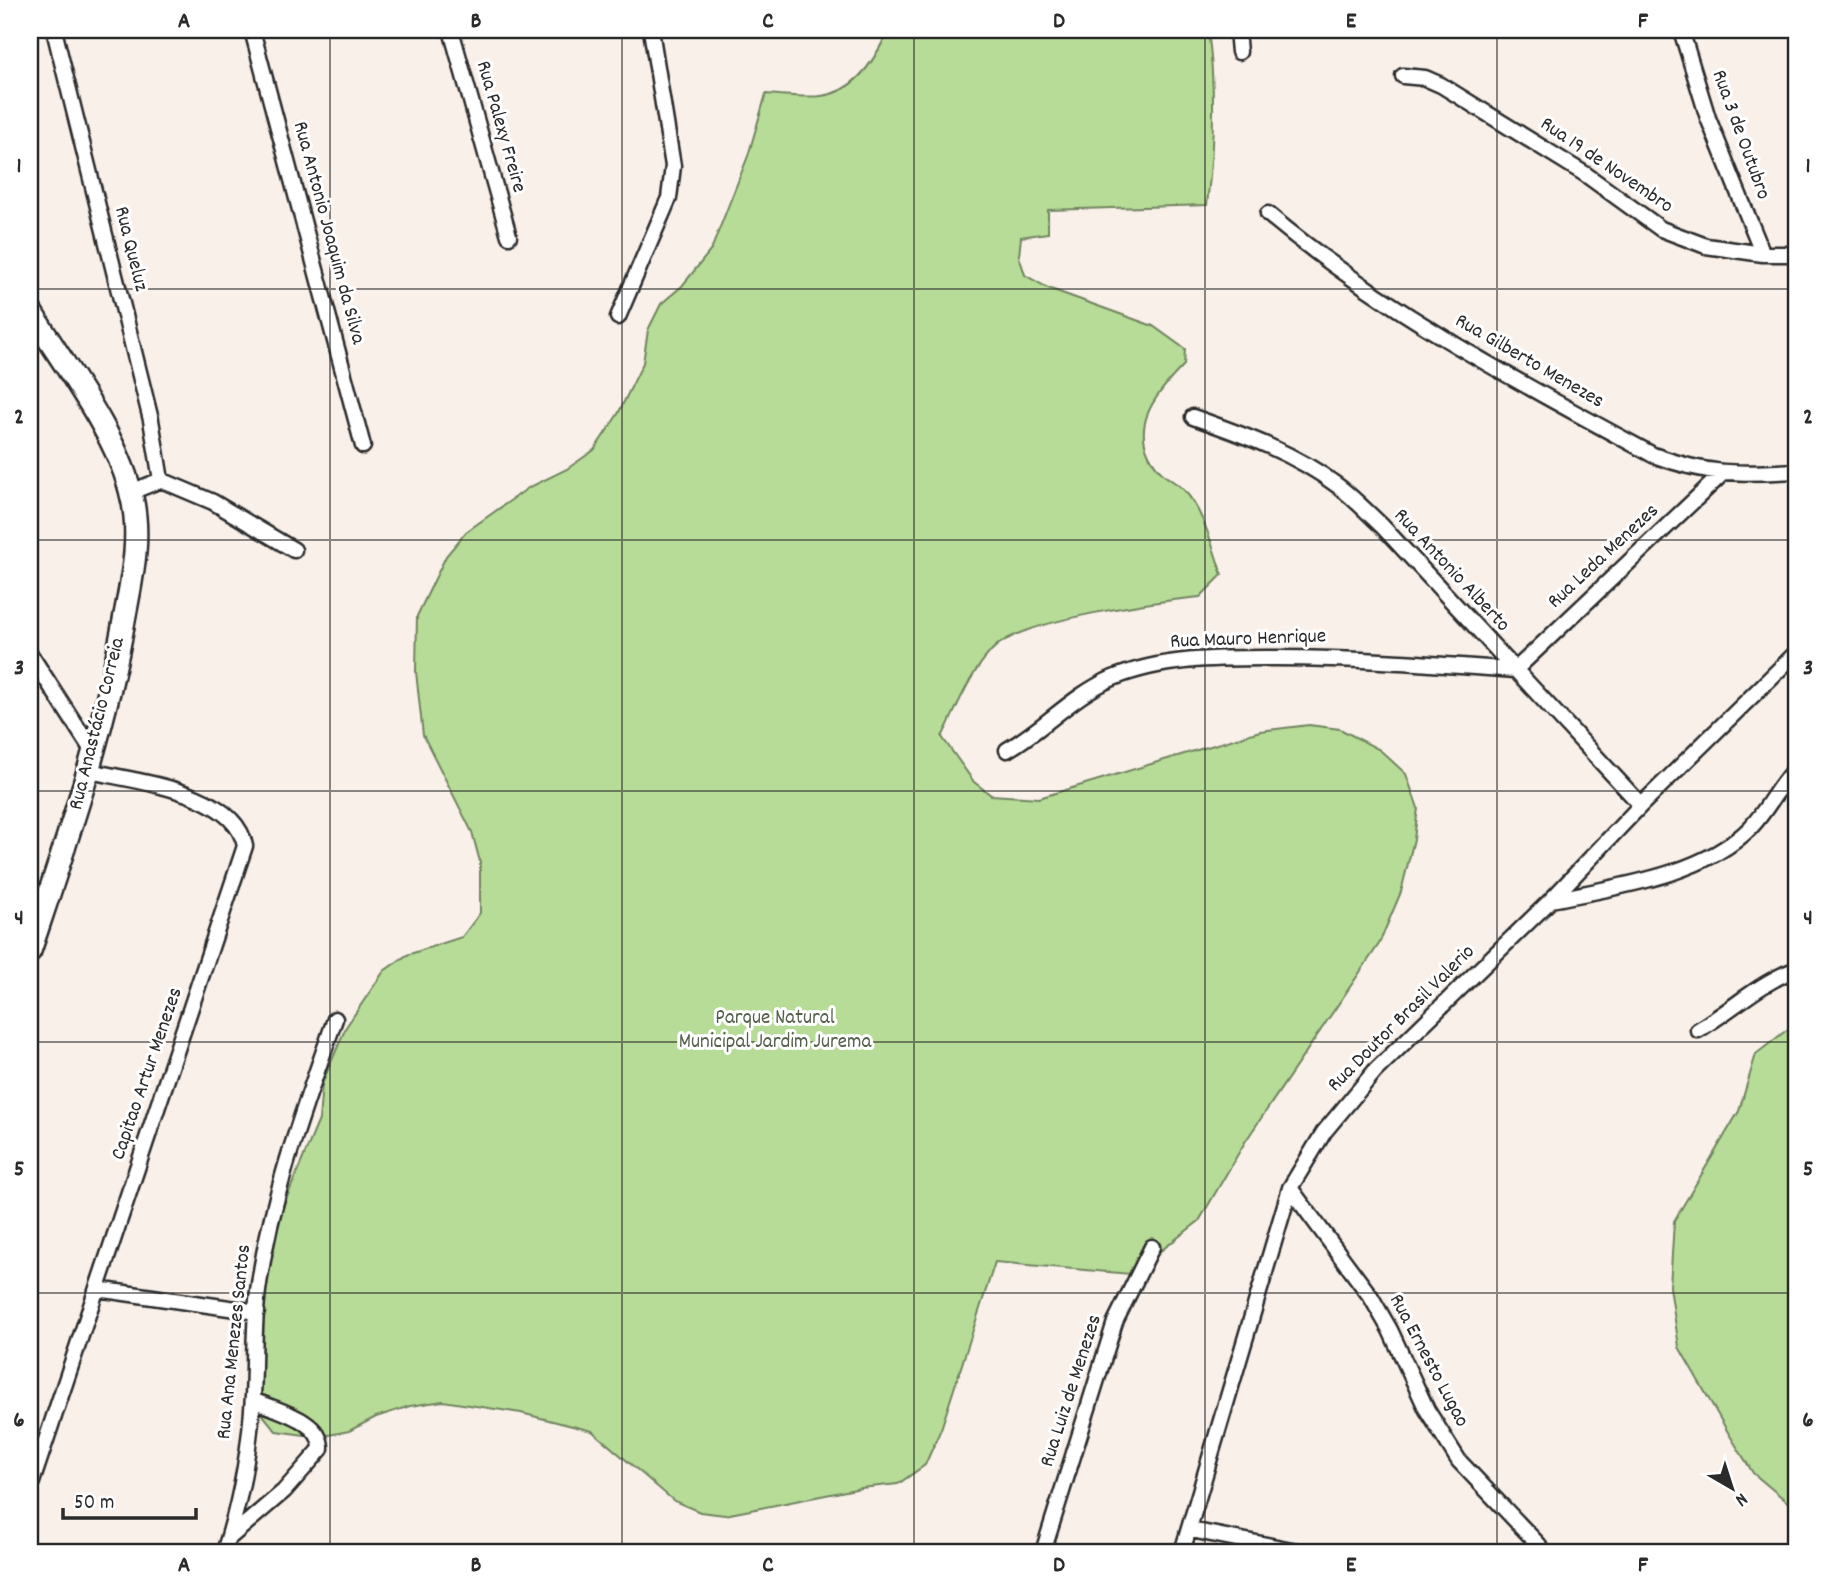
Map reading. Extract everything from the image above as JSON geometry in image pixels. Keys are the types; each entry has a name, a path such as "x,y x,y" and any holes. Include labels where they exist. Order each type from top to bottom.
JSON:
{"main road":[{"name":"Rua Anastácio Correia","path":"30,310 111,442 131,492 135,560 93,763 30,951"}],"street":[{"name":"Rua Queluz","path":"54,30 151,420 161,480"},
{"name":"Rua Antonio Joaquim da Silva","path":"252,30 363,446"},
{"name":"Rua Palexy Freire","path":"451,30 509,236"},
{"path":"618,317 669,198 673,166 651,30"},
{"path":"1237,30 1239,52"},
{"name":"Rua 3 de Outubro","path":"1681,30 1708,118 1763,254"},
{"name":"Rua 19 de Novembro","path":"1403,76 1425,78 1441,85 1585,174 1661,229 1706,246 1763,254 1797,254"},
{"name":"Rua Gilberto Menezes","path":"1268,214 1319,257 1410,318 1653,456 1693,469 1722,474 1797,471"},
{"name":"Rua Antonio Alberto","path":"1193,417 1258,439 1298,460 1338,486 1382,526 1641,805"},
{"name":"Rua Leda Menezes","path":"1515,670 1722,474"},
{"path":"131,492 161,480 213,502 294,550"},
{"name":"Rua Doutor Brasil Valerio","path":"1182,1552 1191,1530 1290,1188 1324,1132 1375,1071 1551,900 1641,805 1797,652"},
{"path":"30,654 93,763"},
{"name":"Rua Mauro Henrique","path":"1007,750 1034,732 1075,698 1113,678 1187,660 1339,658 1515,670"},
{"name":"Capitao Artur Menezes","path":"30,1488 245,846 243,832 231,817 195,796 93,763"},
{"path":"1551,900 1641,880 1713,855 1752,826 1783,780 1797,767"},
{"path":"1698,1030 1738,1006 1759,987 1797,969"},
{"name":"Rua Ana Menezes Santos","path":"226,1545 237,1507 253,1400 257,1312 264,1251 280,1183 335,1019"},
{"name":"Rua Ernesto Lugao","path":"1290,1188 1371,1297 1390,1329 1427,1410 1459,1461 1539,1545"},
{"name":"Rua Luiz de Menezes","path":"1043,1552 1115,1322 1152,1247"},
{"path":"97,1289 257,1312"},
{"path":"226,1545 284,1491 321,1449 319,1436 311,1427 253,1400"},
{"path":"1191,1530 1302,1552"}],"green space":[{"name":"Parque Natural Municipal Jardim Jurema","path":"888,30 1208,30 1211,52 1213,117 1207,205 1048,210 1048,233 1021,237 1019,256 1025,275 1048,288 1153,326 1185,349 1184,365 1163,388 1148,414 1144,442 1160,471 1185,491 1198,510 1222,575 1200,597 1091,614 1031,629 1008,639 993,649 977,669 942,737 974,782 991,795 1039,798 1260,731 1309,725 1340,729 1380,750 1406,774 1418,808 1414,839 1401,892 1379,944 1245,1142 1199,1221 1131,1274 995,1262 941,1429 925,1465 898,1484 861,1488 725,1515 700,1512 674,1501 592,1431 521,1413 443,1401 410,1406 376,1417 349,1431 319,1437 276,1431 258,1409 247,1338 269,1240 319,1120 322,1084 346,1027 384,971 407,955 462,937 480,913 480,862 472,832 423,735 416,672 417,616 446,556 466,532 528,488 567,469 594,450 618,414 643,363 648,330 661,304 682,286 711,250 748,156 766,94 814,97 844,88 870,63"},
{"path":"1797,1022 1797,1510 1753,1473 1679,1347 1670,1287 1674,1221 1739,1111 1756,1054"}]}
